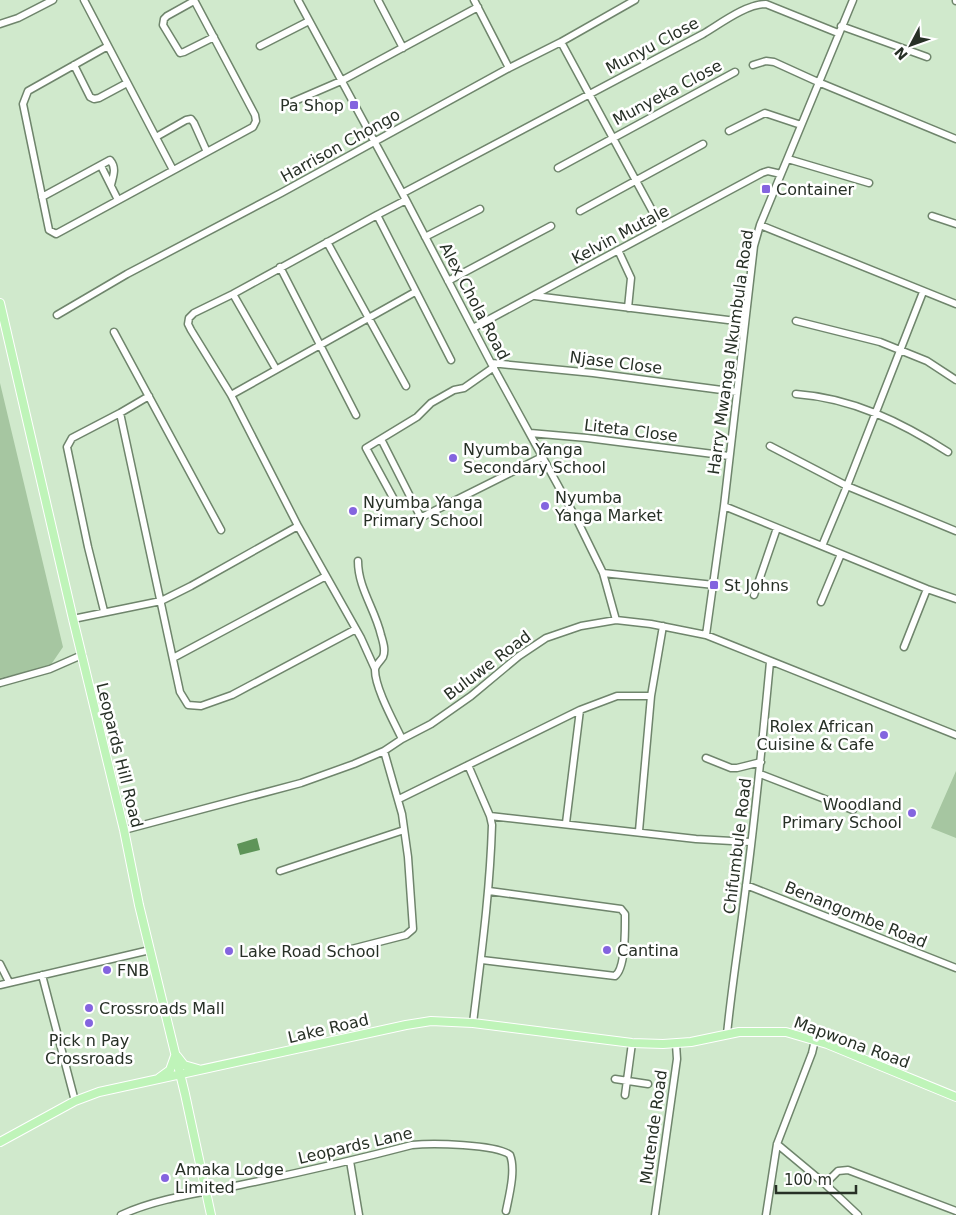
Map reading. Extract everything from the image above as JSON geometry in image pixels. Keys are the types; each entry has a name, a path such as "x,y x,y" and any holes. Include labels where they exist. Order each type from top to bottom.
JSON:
{"main road":[{"name":"Leopards Hill Road","path":"0,303 124,830 139,905 181,1075 211,1215"},
{"name":"Lake Road","path":"0,1142 75,1101 122,1086 155,1079 165,1079 431,1021 473,1023 632,1043 676,1044"},
{"name":"Mapwona Road","path":"676,1044 727,1034 786,1032 815,1040 956,1096"},
{"path":"176,1054 184,1064 200,1071"},
{"path":"155,1079 163,1076 170,1070 176,1054"},
{"path":"185,1094 188,1082 200,1071"},
{"path":"165,1079 180,1085 185,1094"}],"street":[{"path":"0,24 18,18 53,0"},
{"path":"84,0 173,170"},
{"path":"108,46 28,91 24,97 23,104 48,230 56,234 253,127 256,121 255,115 214,37 194,0 164,19 163,25 180,52 184,52 214,37"},
{"name":"Alex Chola Road","path":"298,0 403,193 492,365 578,522 603,573 616,620"},
{"path":"378,0 403,48"},
{"path":"474,0 509,68"},
{"name":"Harrison Chongo","path":"57,315 126,274 509,68 561,42 635,0"},
{"name":"Harry Mwanga Nkumbula Road","path":"706,635 724,506 754,246 760,226 852,0"},
{"name":"Munyu Close","path":"403,193 589,95 749,7 758,4 775,7 838,33"},
{"path":"290,103 341,81 478,7"},
{"path":"260,46 309,21"},
{"path":"841,26 927,57"},
{"path":"561,42 661,227"},
{"path":"753,64 766,61 774,62 956,139"},
{"path":"74,66 90,97 94,99 127,83"},
{"name":"Munyeka Close","path":"558,168 735,72"},
{"path":"729,131 765,114 801,125"},
{"path":"156,136 190,119 194,123 207,152"},
{"path":"580,211 703,144"},
{"path":"788,159 869,183"},
{"path":"42,196 110,160 115,171 111,185"},
{"path":"101,166 118,200"},
{"name":"Kelvin Mutale","path":"473,328 762,173 768,171 781,174"},
{"path":"402,739 382,693 375,669 356,628 298,526 231,395 188,324 189,318 194,313 233,294 406,200"},
{"path":"425,237 480,209"},
{"path":"377,215 451,360"},
{"path":"932,216 956,224"},
{"path":"448,281 551,226"},
{"path":"760,226 956,304"},
{"path":"327,242 406,386"},
{"path":"618,250 631,278 628,308"},
{"path":"280,267 321,343 356,415"},
{"path":"231,395 415,292"},
{"path":"822,546 923,292"},
{"path":"233,294 276,369"},
{"path":"534,296 744,322"},
{"path":"796,321 870,339 901,350 931,363 956,380"},
{"path":"114,332 221,530"},
{"path":"397,505 366,448 417,417 431,403 454,390 464,388 492,365"},
{"name":"Njase Close","path":"492,365 593,373 737,392"},
{"path":"796,394 850,403 907,428 948,452"},
{"path":"104,612 67,447 72,438 149,396"},
{"path":"120,413 180,692 188,705 201,706 232,695 356,628"},
{"name":"Liteta Close","path":"530,433 587,438 729,456"},
{"path":"381,439 420,516 424,516 542,457"},
{"path":"770,446 847,486 956,531"},
{"path":"724,506 927,589 956,598"},
{"path":"73,619 161,600 191,586 298,526"},
{"path":"754,595 777,528"},
{"path":"821,602 841,554"},
{"path":"358,561 361,583 379,627 384,645 383,656 375,669"},
{"path":"603,573 714,585"},
{"path":"173,658 326,576"},
{"path":"904,647 927,589"},
{"name":"Buluwe Road","path":"124,830 301,782 384,751 431,724 471,696 519,656 546,638 581,626 616,620 663,626 706,635 956,735"},
{"path":"639,831 651,696 663,626"},
{"path":"0,682 50,669 82,655"},
{"name":"Chifumbule Road","path":"727,1034 760,774 770,662"},
{"path":"399,800 580,710 616,696 651,696"},
{"path":"566,823 580,710"},
{"path":"340,952 397,938 410,933 413,929 408,857 404,830 399,800 384,751"},
{"path":"706,758 732,768 761,762"},
{"path":"468,765 492,825 489,891 473,1023"},
{"path":"760,774 853,810"},
{"path":"490,816 639,831 696,839 750,842"},
{"path":"280,871 404,830"},
{"name":"Benangombe Road","path":"746,885 956,968"},
{"path":"482,960 615,976 620,969 624,943 625,914 621,909 489,891"},
{"path":"0,985 150,950"},
{"path":"0,964 9,982"},
{"path":"42,975 75,1101"},
{"path":"766,1215 777,1144 812,1053 815,1040"},
{"path":"625,1095 632,1043"},
{"name":"Mutende Road","path":"655,1215 677,1059 676,1044"},
{"path":"615,1079 648,1084"},
{"name":"Leopards Lane","path":"121,1215 136,1208 350,1161 412,1145 428,1143 506,1152 510,1155 512,1160 510,1192 506,1211"},
{"path":"777,1144 825,1184 858,1215"},
{"path":"350,1161 359,1215"},
{"path":"825,1184 838,1171 848,1170 956,1211"}],"shaded area":[{"path":"0,383 63,647 50,666 0,678"},
{"path":"956,771 956,838 931,828"},
{"path":"257,838 260,850 240,855 237,844"}],"place":[{"name":"Pa Shop","path":"354,105"},
{"name":"Container","path":"766,189"},
{"name":"Nyumba Yanga Secondary School","path":"453,458"},
{"name":"Nyumba Yanga Market","path":"545,506"},
{"name":"Nyumba Yanga Primary School","path":"353,511"},
{"name":"St Johns","path":"714,585"},
{"name":"Rolex African Cuisine & Cafe","path":"884,735"},
{"name":"Woodland Primary School","path":"912,813"},
{"name":"Cantina","path":"607,950"},
{"name":"Lake Road School","path":"229,951"},
{"name":"FNB","path":"107,970"},
{"name":"Crossroads Mall","path":"89,1008"},
{"name":"Pick n Pay Crossroads","path":"89,1023"},
{"name":"Amaka Lodge Limited","path":"165,1178"}]}
